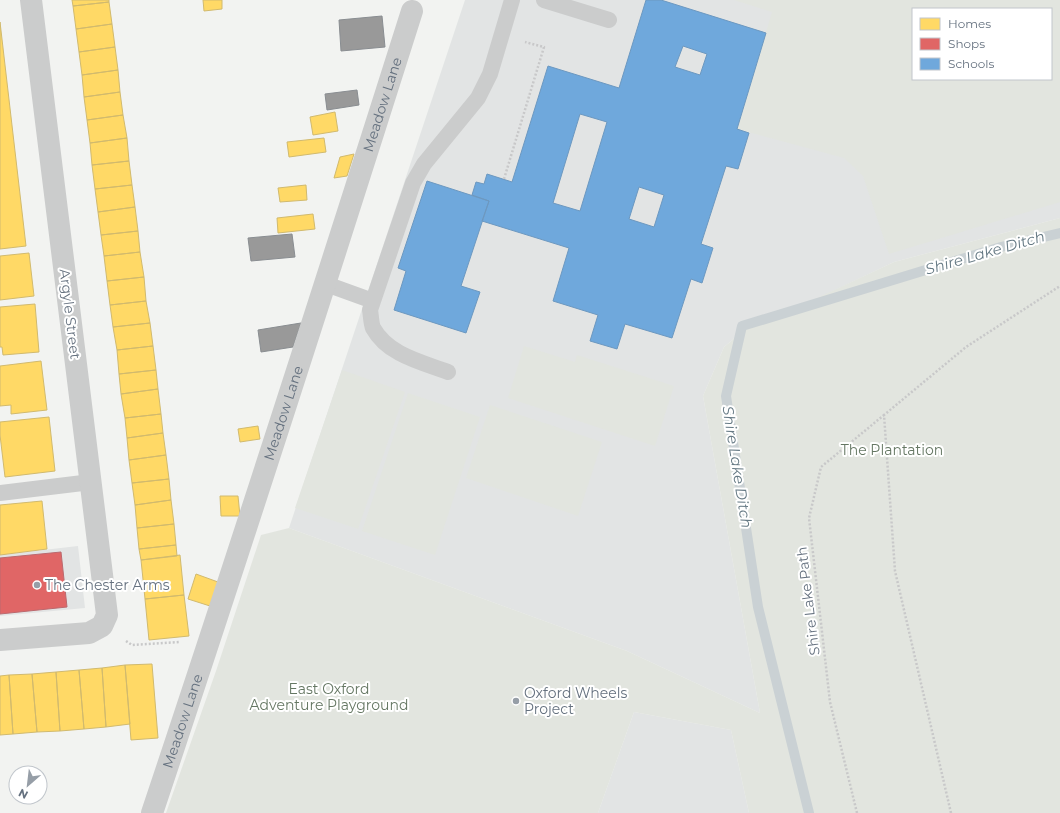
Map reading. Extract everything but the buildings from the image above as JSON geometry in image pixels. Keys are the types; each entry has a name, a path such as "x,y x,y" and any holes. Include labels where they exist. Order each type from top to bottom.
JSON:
{"street":[{"name":"Argyle Street","path":"31,0 107,615 102,626"},
{"name":"Meadow Lane","path":"152,813 326,284 412,11"},
{"path":"0,640 89,633 102,626"}],"lane":[{"path":"448,372 395,352 383,342 372,326 370,310 413,183 424,164 478,98 490,74 512,0"},
{"path":"544,0 609,20"},
{"path":"326,284 373,301"},
{"path":"0,493 91,482"}],"path":[{"path":"502,34 544,47 504,179"},
{"name":"Shire Lake Path","path":"857,813 830,702 809,518 821,467 966,347 1060,286"},
{"path":"884,415 895,571 951,813"},
{"path":"102,626 132,645 210,640"}],"shaded area":[{"path":"465,0 1060,0 1060,218 894,262 736,337 724,347 703,396 760,713 627,651 289,528"},
{"path":"78,546 85,608 0,616 0,555"},
{"path":"634,712 731,730 749,813 598,813"}],"green space":[{"path":"734,0 1060,0 1060,202 889,254 863,176 844,158 737,129 772,12"},
{"name":"The Plantation","path":"1060,218 1060,813 749,813 731,730 634,712 598,813 166,813 216,671 261,535 289,528 627,651 760,713 703,396 724,347 736,337 744,333 745,328 770,320 894,262"},
{"path":"524,346 575,362 577,355 674,386 655,446 508,398"},
{"path":"342,370 405,392 358,529 295,508"},
{"path":"408,393 480,417 435,555 362,531"},
{"path":"490,405 602,442 578,516 466,478"}],"waterway":[{"name":"Shire Lake Ditch","path":"809,813 758,607 726,396 742,326 1001,247 1060,233"}],"place":[{"name":"The Chester Arms","path":"37,585"},
{"name":"Oxford Wheels Project","path":"516,701"}],"park label":[{"name":"East Oxford Adventure Playground","path":"329,698"}]}
